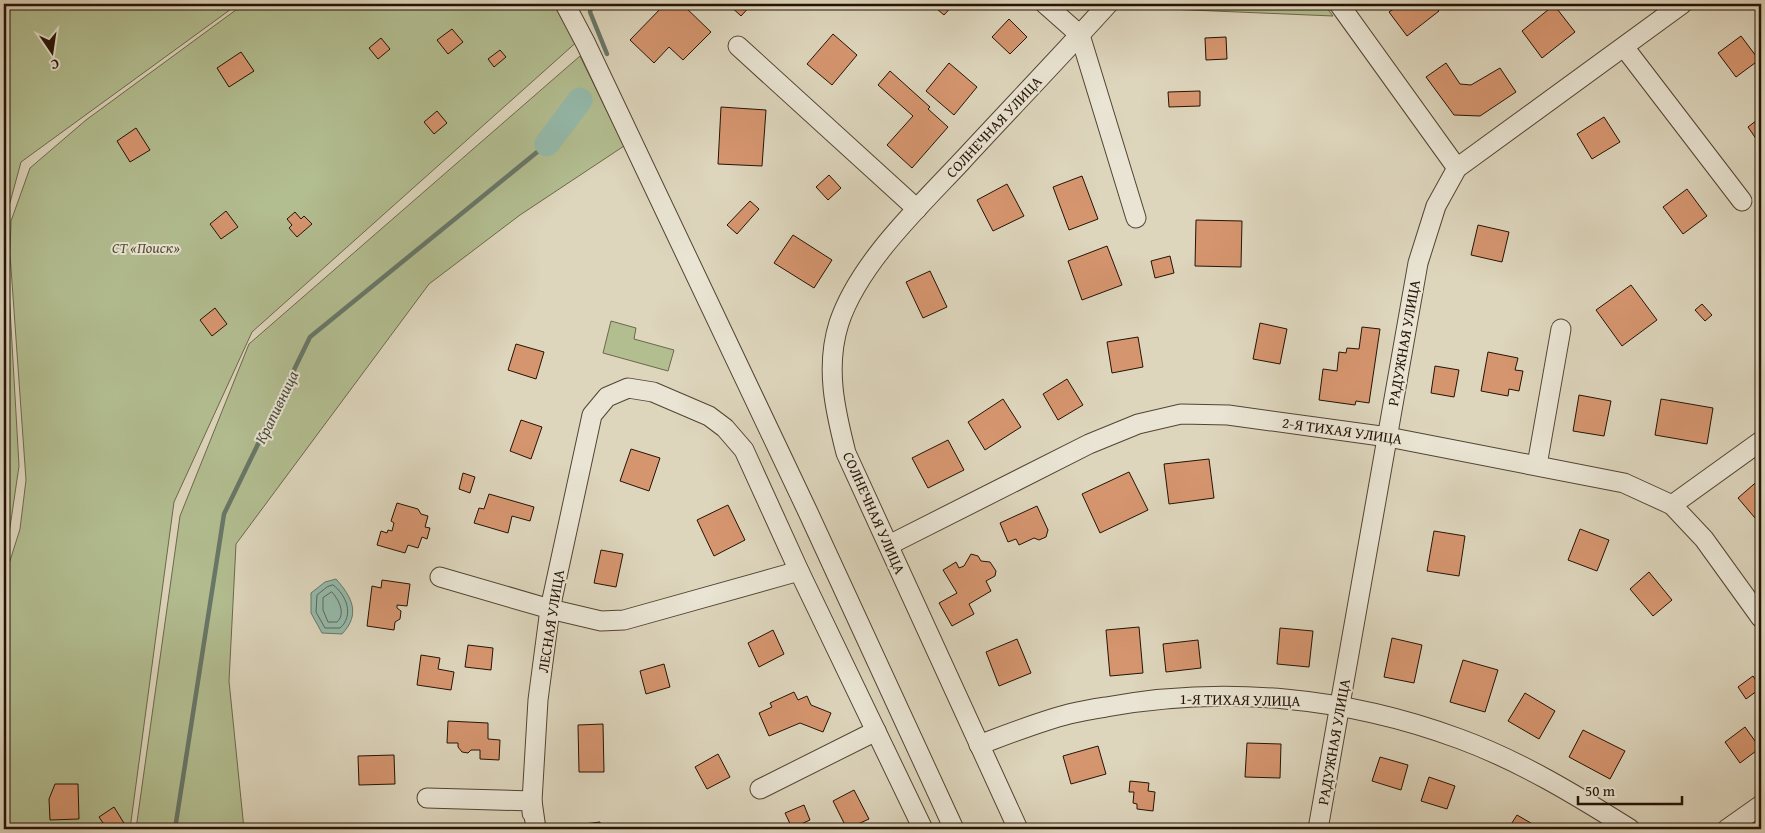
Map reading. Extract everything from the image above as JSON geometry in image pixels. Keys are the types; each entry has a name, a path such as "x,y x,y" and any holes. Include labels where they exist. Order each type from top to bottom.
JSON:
{"street":[{"path":"566,4 802,501 954,829"},
{"path":"1045,4 1080,35 1136,218"},
{"name":"СОЛНЕЧНАЯ УЛИЦА","path":"1018,829 846,453 834,406 831,365 839,323 857,283 917,209 1108,4"},
{"path":"1339,4 1457,168"},
{"name":"РАДУЖНАЯ УЛИЦА","path":"1318,829 1418,263 1436,206 1457,168 1682,4"},
{"path":"738,46 917,209"},
{"path":"1624,47 1742,201"},
{"path":"1537,464 1560,329"},
{"name":"ЛЕСНАЯ УЛИЦА","path":"536,829 532,801 538,700 550,608 592,415 607,397 628,388 653,392 709,416 725,428 744,450 799,571"},
{"name":"2-Я ТИХАЯ УЛИЦА","path":"889,545 1089,444 1138,424 1181,414 1228,415 1388,436 1537,464 1624,483 1672,505 1704,539 1761,618"},
{"path":"1672,505 1761,441"},
{"path":"440,577 601,621 624,620 799,571 922,829"},
{"name":"1-Я ТИХАЯ УЛИЦА","path":"979,744 1070,714 1132,702 1198,696 1276,697 1341,705 1460,739 1518,765 1582,799 1630,829"},
{"path":"760,789 876,731"},
{"path":"427,798 532,801 530,829"},
{"path":"1728,829 1761,805"}],"green space":[{"path":"4,4 238,4 21,162 5,221 19,466 4,568"},
{"name":"СТ «Поиск»","path":"244,4 556,4 580,39 252,332 174,502 130,829 4,829 4,580 20,529 26,480 10,254 11,221 30,168 86,120"},
{"path":"1123,4 1324,4 1333,16 1119,7"},
{"path":"580,56 624,146 520,215 429,284 236,544 229,681 244,829 136,829 180,516 249,344"},
{"path":"611,321 636,328 634,339 674,350 668,371 603,353"}],"water":[{"path":"336,579 350,599 353,613 348,627 342,634 322,633 311,613 311,593 325,582"}],"building":[{"path":"665,4 682,4 711,32 683,60 669,47 654,63 630,40"},
{"path":"728,4 752,4 741,16"},
{"path":"931,4 954,4 944,15"},
{"path":"1401,4 1433,4 1439,11 1407,36 1389,12"},
{"path":"1554,5 1575,32 1542,58 1522,31"},
{"path":"1009,19 1027,37 1010,54 992,37"},
{"path":"452,29 463,42 448,54 437,40"},
{"path":"833,34 857,55 832,85 807,64"},
{"path":"1741,36 1759,60 1736,77 1718,53"},
{"path":"1226,37 1227,59 1206,60 1205,38"},
{"path":"381,38 390,49 378,59 369,48"},
{"path":"500,50 506,57 494,67 488,59"},
{"path":"241,52 254,71 229,87 217,68"},
{"path":"949,63 977,87 954,115 926,91"},
{"path":"1446,63 1460,84 1471,85 1500,68 1516,92 1480,116 1454,115 1426,77"},
{"path":"890,71 930,107 928,109 948,127 912,168 887,145 913,116 878,85"},
{"path":"1200,91 1200,106 1169,107 1168,92"},
{"path":"721,107 766,110 762,166 718,164"},
{"path":"437,111 447,123 434,134 424,122"},
{"path":"1604,117 1620,142 1592,159 1577,134"},
{"path":"1761,117 1761,146 1748,127"},
{"path":"136,128 150,150 130,162 117,141"},
{"path":"829,175 841,188 828,200 816,187"},
{"path":"1082,176 1098,219 1069,230 1053,187"},
{"path":"1007,184 1024,216 993,231 977,200"},
{"path":"1687,189 1707,216 1683,234 1663,207"},
{"path":"750,201 759,209 737,234 727,225"},
{"path":"226,211 238,227 221,239 210,224"},
{"path":"295,212 301,219 304,216 312,224 297,237 289,228 292,225 287,219"},
{"path":"1196,220 1242,221 1241,267 1195,266"},
{"path":"1478,225 1509,232 1502,262 1471,255"},
{"path":"793,235 832,260 814,288 774,263"},
{"path":"1107,246 1122,285 1082,300 1068,261"},
{"path":"1170,256 1174,273 1155,278 1151,261"},
{"path":"930,271 947,307 923,318 906,282"},
{"path":"1631,285 1657,320 1622,346 1596,310"},
{"path":"1702,304 1712,315 1705,321 1695,310"},
{"path":"215,308 227,324 212,336 200,320"},
{"path":"1260,323 1287,329 1280,364 1253,359"},
{"path":"1362,327 1380,329 1369,403 1356,401 1355,405 1319,400 1323,369 1337,371 1339,352 1346,353 1347,348 1359,349"},
{"path":"1138,337 1143,367 1112,373 1107,342"},
{"path":"516,344 544,352 536,379 508,370"},
{"path":"1488,352 1518,358 1515,370 1523,371 1519,391 1509,389 1508,396 1481,391"},
{"path":"1435,366 1459,370 1454,397 1431,393"},
{"path":"1067,379 1083,405 1058,420 1043,394"},
{"path":"1579,395 1611,401 1604,436 1573,431"},
{"path":"1003,399 1021,427 985,450 968,422"},
{"path":"1661,399 1713,408 1707,444 1655,435"},
{"path":"521,420 542,427 531,459 510,451"},
{"path":"948,440 964,470 928,488 912,458"},
{"path":"631,449 660,458 649,491 620,481"},
{"path":"1209,459 1214,498 1169,504 1164,464"},
{"path":"1129,472 1148,510 1100,533 1082,494"},
{"path":"463,473 475,477 470,493 459,489"},
{"path":"1761,478 1761,525 1738,498"},
{"path":"489,494 534,507 530,521 512,516 508,533 474,523 479,508 484,509"},
{"path":"397,503 418,509 421,514 428,516 425,527 430,528 427,539 422,537 418,548 408,545 405,553 377,545 381,531 387,533 388,530 392,531 394,523 391,521"},
{"path":"728,505 745,540 714,556 697,520"},
{"path":"1037,506 1048,530 1046,537 1039,540 1034,538 1019,545 1016,539 1008,542 1000,523"},
{"path":"1580,529 1609,540 1597,571 1568,560"},
{"path":"1434,531 1465,536 1459,576 1427,571"},
{"path":"601,550 623,554 616,587 594,583"},
{"path":"971,554 978,556 981,561 990,562 996,571 995,576 986,581 991,591 969,604 974,614 952,626 939,603 957,593 943,570 956,562 959,568 964,566"},
{"path":"1649,572 1672,600 1653,616 1630,589"},
{"path":"382,580 410,584 407,606 397,605 397,608 401,611 400,619 395,622 394,630 367,626 372,586 381,588"},
{"path":"1139,627 1143,673 1110,676 1106,630"},
{"path":"1280,628 1313,631 1309,667 1277,664"},
{"path":"773,630 784,654 759,667 748,643"},
{"path":"1392,638 1422,645 1414,683 1384,677"},
{"path":"1017,639 1031,673 999,686 986,652"},
{"path":"1198,640 1201,668 1166,672 1163,644"},
{"path":"468,645 493,648 491,670 465,667"},
{"path":"421,655 440,658 438,669 454,672 451,690 417,685"},
{"path":"1463,660 1498,670 1485,712 1450,702"},
{"path":"664,664 670,687 646,694 640,671"},
{"path":"1753,676 1761,688 1746,699 1738,687"},
{"path":"794,692 798,700 807,696 811,705 831,713 823,732 800,723 769,736 759,713 772,707 770,703"},
{"path":"1525,693 1555,711 1539,739 1508,721"},
{"path":"448,721 488,723 488,739 500,740 499,760 480,759 480,750 471,750 468,753 462,752 458,747 458,743 447,743"},
{"path":"603,724 604,772 579,772 578,725"},
{"path":"1745,727 1760,748 1740,763 1725,742"},
{"path":"1583,730 1625,751 1610,779 1569,757"},
{"path":"1247,743 1281,744 1280,778 1245,777"},
{"path":"1098,746 1106,774 1071,784 1063,756"},
{"path":"718,754 730,777 707,789 695,767"},
{"path":"394,755 395,784 359,785 358,756"},
{"path":"1380,757 1408,765 1401,790 1372,781"},
{"path":"1429,777 1455,786 1447,809 1421,801"},
{"path":"1130,781 1149,783 1148,791 1155,792 1153,811 1137,809 1137,804 1133,803 1134,792 1129,792"},
{"path":"55,784 78,784 79,819 50,820 49,799"},
{"path":"854,790 869,819 847,829 833,801"},
{"path":"804,805 810,820 792,828 785,813"},
{"path":"114,807 126,829 107,829 99,817"},
{"path":"1517,815 1536,826 1534,829 1508,829"},
{"path":"600,822 601,829 576,829 576,825"},
{"path":"367,824 405,826 405,829 367,829"}],"waterway":[{"name":"Крапивница","path":"592,4 590,12 607,54"},
{"name":"Крапивница","path":"547,144 580,100"},
{"name":"Крапивница","path":"175,829 224,514 310,337 547,144"}]}
